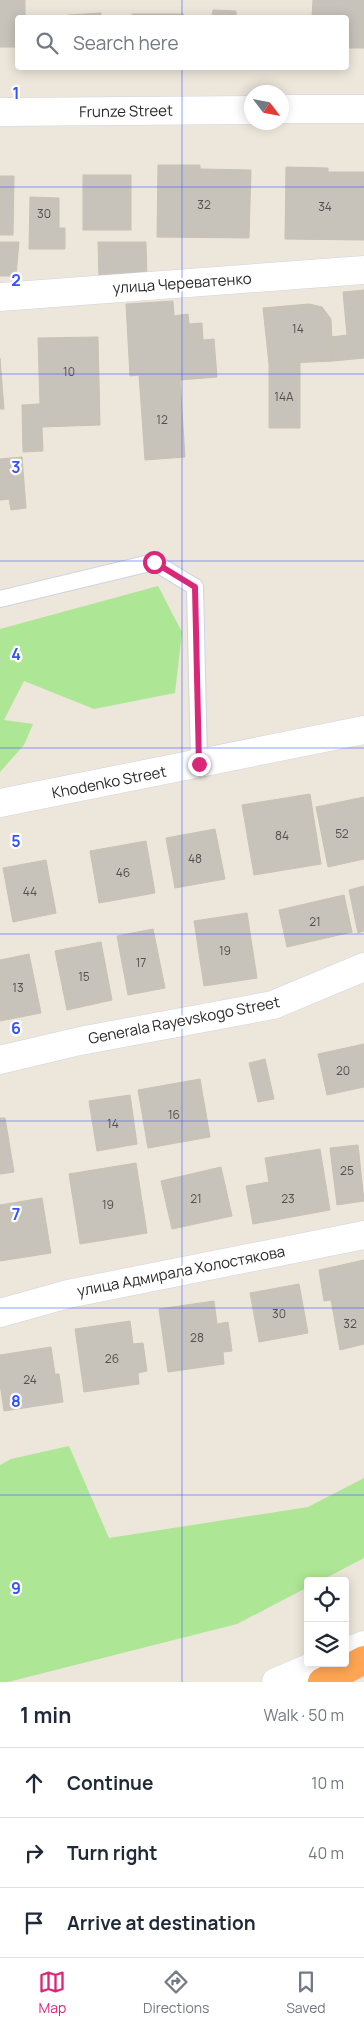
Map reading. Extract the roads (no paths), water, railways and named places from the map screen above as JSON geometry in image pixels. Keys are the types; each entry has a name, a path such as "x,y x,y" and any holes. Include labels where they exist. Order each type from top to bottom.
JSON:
{"highway":[{"path":"322,1682 364,1660"}],"street":[{"path":"289,109 364,109"},
{"name":"Frunze Street","path":"0,112 244,110"},
{"name":"улица Череватенко","path":"0,297 364,270"},
{"name":"Khodenko Street","path":"0,803 364,730"},
{"name":"Generala Rayevskogo Street","path":"0,1060 80,1041 273,1005 364,967"},
{"name":"улица Адмирала Холостякова","path":"0,1313 68,1294 364,1236"},
{"path":"349,1651 364,1645"},
{"path":"276,1682 312,1667"}],"lane":[{"path":"0,599 154,562 195,587 199,764"}]}
